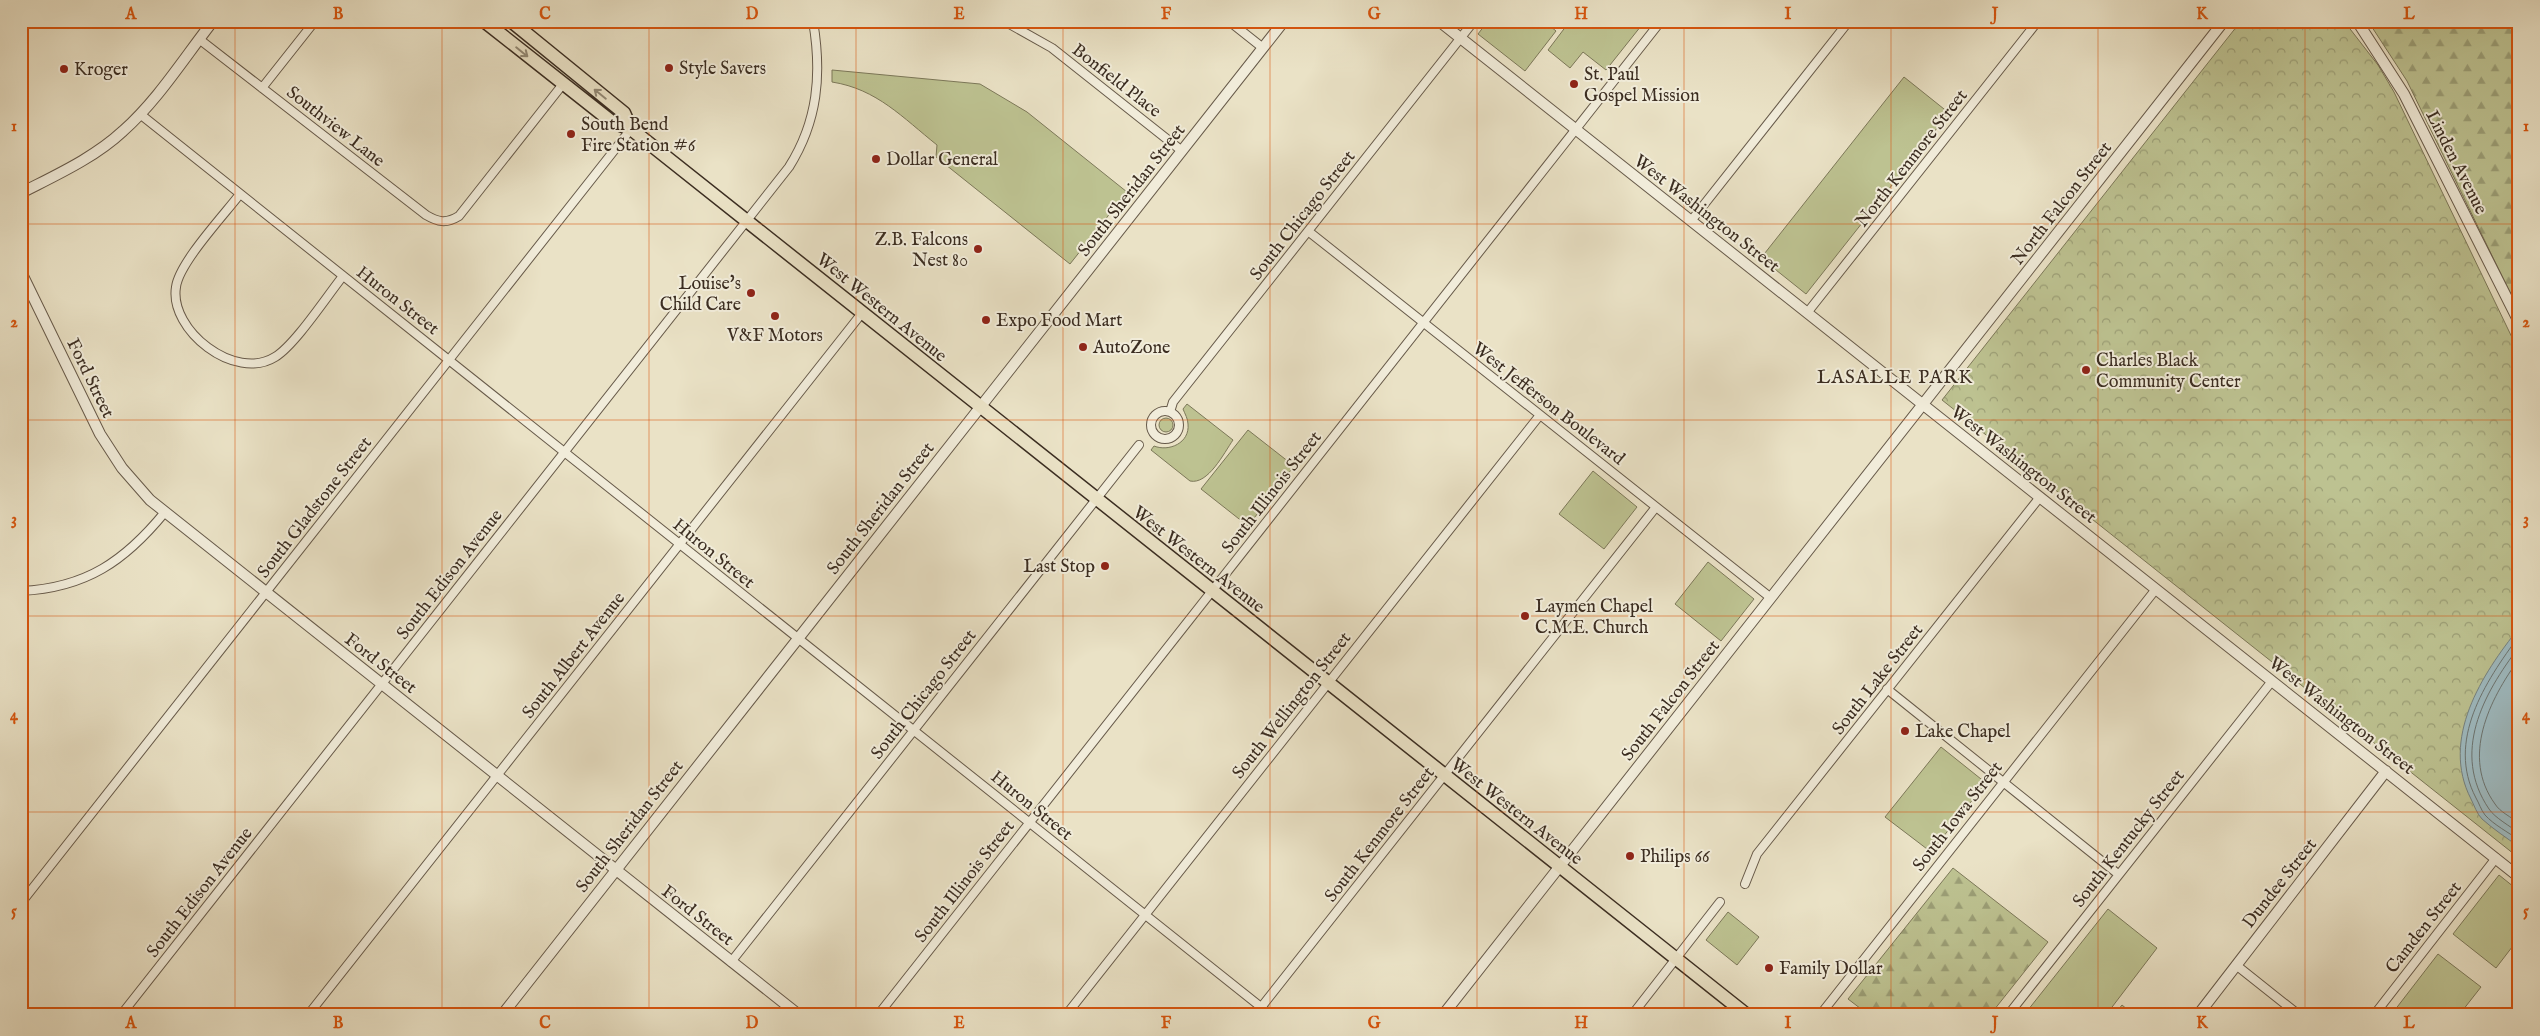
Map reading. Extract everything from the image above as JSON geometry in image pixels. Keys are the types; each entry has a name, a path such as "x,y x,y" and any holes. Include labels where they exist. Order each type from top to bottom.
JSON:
{"main road":[{"name":"West Western Avenue","path":"484,21 612,122 631,129 1747,1015"},
{"name":"West Western Avenue","path":"511,21 624,113 631,129"}],"street":[{"path":"21,193 93,154 123,131 140,114 213,21"},
{"path":"262,88 315,21"},
{"name":"South Edison Avenue","path":"121,1015 789,167 809,129 818,92 819,70 813,21"},
{"name":"Bonfield Place","path":"1004,21 1052,48 1182,151"},
{"path":"1229,21 1262,48"},
{"name":"South Sheridan Street","path":"502,1015 1284,21"},
{"name":"West Washington Street","path":"1439,21 2519,876"},
{"name":"South Chicago Street","path":"1170,412 1174,402 1474,21"},
{"name":"South Illinois Street","path":"878,1015 1661,21"},
{"path":"1691,221 1849,21"},
{"name":"North Kenmore Street","path":"1807,313 2038,21"},
{"name":"North Falcon Street","path":"1923,405 2224,21"},
{"name":"Linden Avenue","path":"2357,21 2404,94 2519,322"},
{"name":"Southview Lane","path":"199,39 426,215 440,222 449,222 459,216 563,84"},
{"name":"Huron Street","path":"140,114 1271,1015"},
{"name":"South Gladstone Street","path":"21,903 631,129"},
{"path":"240,194 183,268 176,286 176,306 182,320 192,333 218,354 237,363 247,364 258,364 276,357 287,347 343,276"},
{"name":"West Jefferson Boulevard","path":"1308,231 1771,598"},
{"name":"Ford Street","path":"21,272 110,453 134,483 165,512 266,593 799,1015"},
{"name":"South Albert Avenue","path":"308,1015 862,313"},
{"name":"South Falcon Street","path":"1443,1015 1923,405"},
{"name":"South Wellington Street","path":"1066,1015 1540,415"},
{"name":"South Chicago Street","path":"731,962 1139,445"},
{"name":"South Lake Street","path":"1745,884 1757,854 2040,497"},
{"name":"South Kenmore Street","path":"1255,1015 1656,507"},
{"path":"21,591 62,586 79,581 104,569 133,548 165,512"},
{"name":"South Iowa Street","path":"1820,1015 2156,588"},
{"name":"South Kentucky Street","path":"2008,1015 2272,681"},
{"path":"1888,689 2118,874"},
{"name":"Dundee Street","path":"2198,1015 2386,771"},
{"name":"Camden Street","path":"2374,1015 2496,858"},
{"path":"1632,1015 1720,902"},
{"path":"2236,965 2299,1015"}],"green space":[{"path":"1488,21 1544,21 1556,31 1525,71 1478,34"},
{"path":"1570,21 1645,21 1606,70 1583,52 1570,68 1548,50"},
{"path":"2241,21 2344,21 2378,65 2394,92 2519,352 2519,858 1942,400"},
{"path":"2368,21 2519,21 2519,311 2407,81"},
{"path":"832,70 980,84 1027,112 1127,192 1070,264 936,157 937,145 901,115 863,91 832,82"},
{"path":"1904,77 1949,113 1806,294 1761,258"},
{"path":"1187,404 1233,440 1215,467 1197,481 1190,481 1151,450 1154,446 1160,448 1172,447 1186,436 1188,420 1183,409"},
{"path":"1163,418 1169,418 1173,425 1169,432 1163,432 1159,428 1159,422"},
{"path":"1248,430 1294,466 1248,526 1201,489"},
{"path":"1593,471 1637,507 1604,549 1559,514"},
{"path":"1708,562 1754,599 1721,641 1675,604"},
{"path":"1941,747 1986,783 1931,852 1885,817"},
{"path":"1953,868 2048,942 1990,1015 1869,1015 1848,999"},
{"path":"2499,875 2519,891 2519,938 2496,968 2453,934"},
{"path":"2108,909 2157,948 2106,1015 2024,1015"},
{"path":"1728,912 1759,937 1737,965 1706,940"},
{"path":"2438,954 2481,987 2459,1015 2391,1015"},
{"path":"2122,1005 2134,1015 2114,1015"}],"water":[{"path":"2519,628 2519,847 2479,815 2463,776 2460,753 2463,731 2479,686"}],"place":[{"name":"Style Savers","path":"669,68"},
{"name":"Kroger","path":"64,69"},
{"name":"St. Paul Gospel Mission","path":"1574,84"},
{"name":"South Bend Fire Station #6","path":"571,134"},
{"name":"Dollar General","path":"876,159"},
{"name":"Z.B. Falcons Nest 80","path":"978,249"},
{"name":"Louise's Child Care","path":"751,293"},
{"name":"V&F Motors","path":"775,316"},
{"name":"Expo Food Mart","path":"986,320"},
{"name":"AutoZone","path":"1083,347"},
{"name":"Charles Black Community Center","path":"2086,370"},
{"name":"Last Stop","path":"1105,566"},
{"name":"Laymen Chapel C.M.E. Church","path":"1525,616"},
{"name":"Lake Chapel","path":"1905,731"},
{"name":"Philips 66","path":"1630,856"},
{"name":"Family Dollar","path":"1769,968"}],"district":[{"name":"LASALLE PARK","path":"1895,376"}]}
